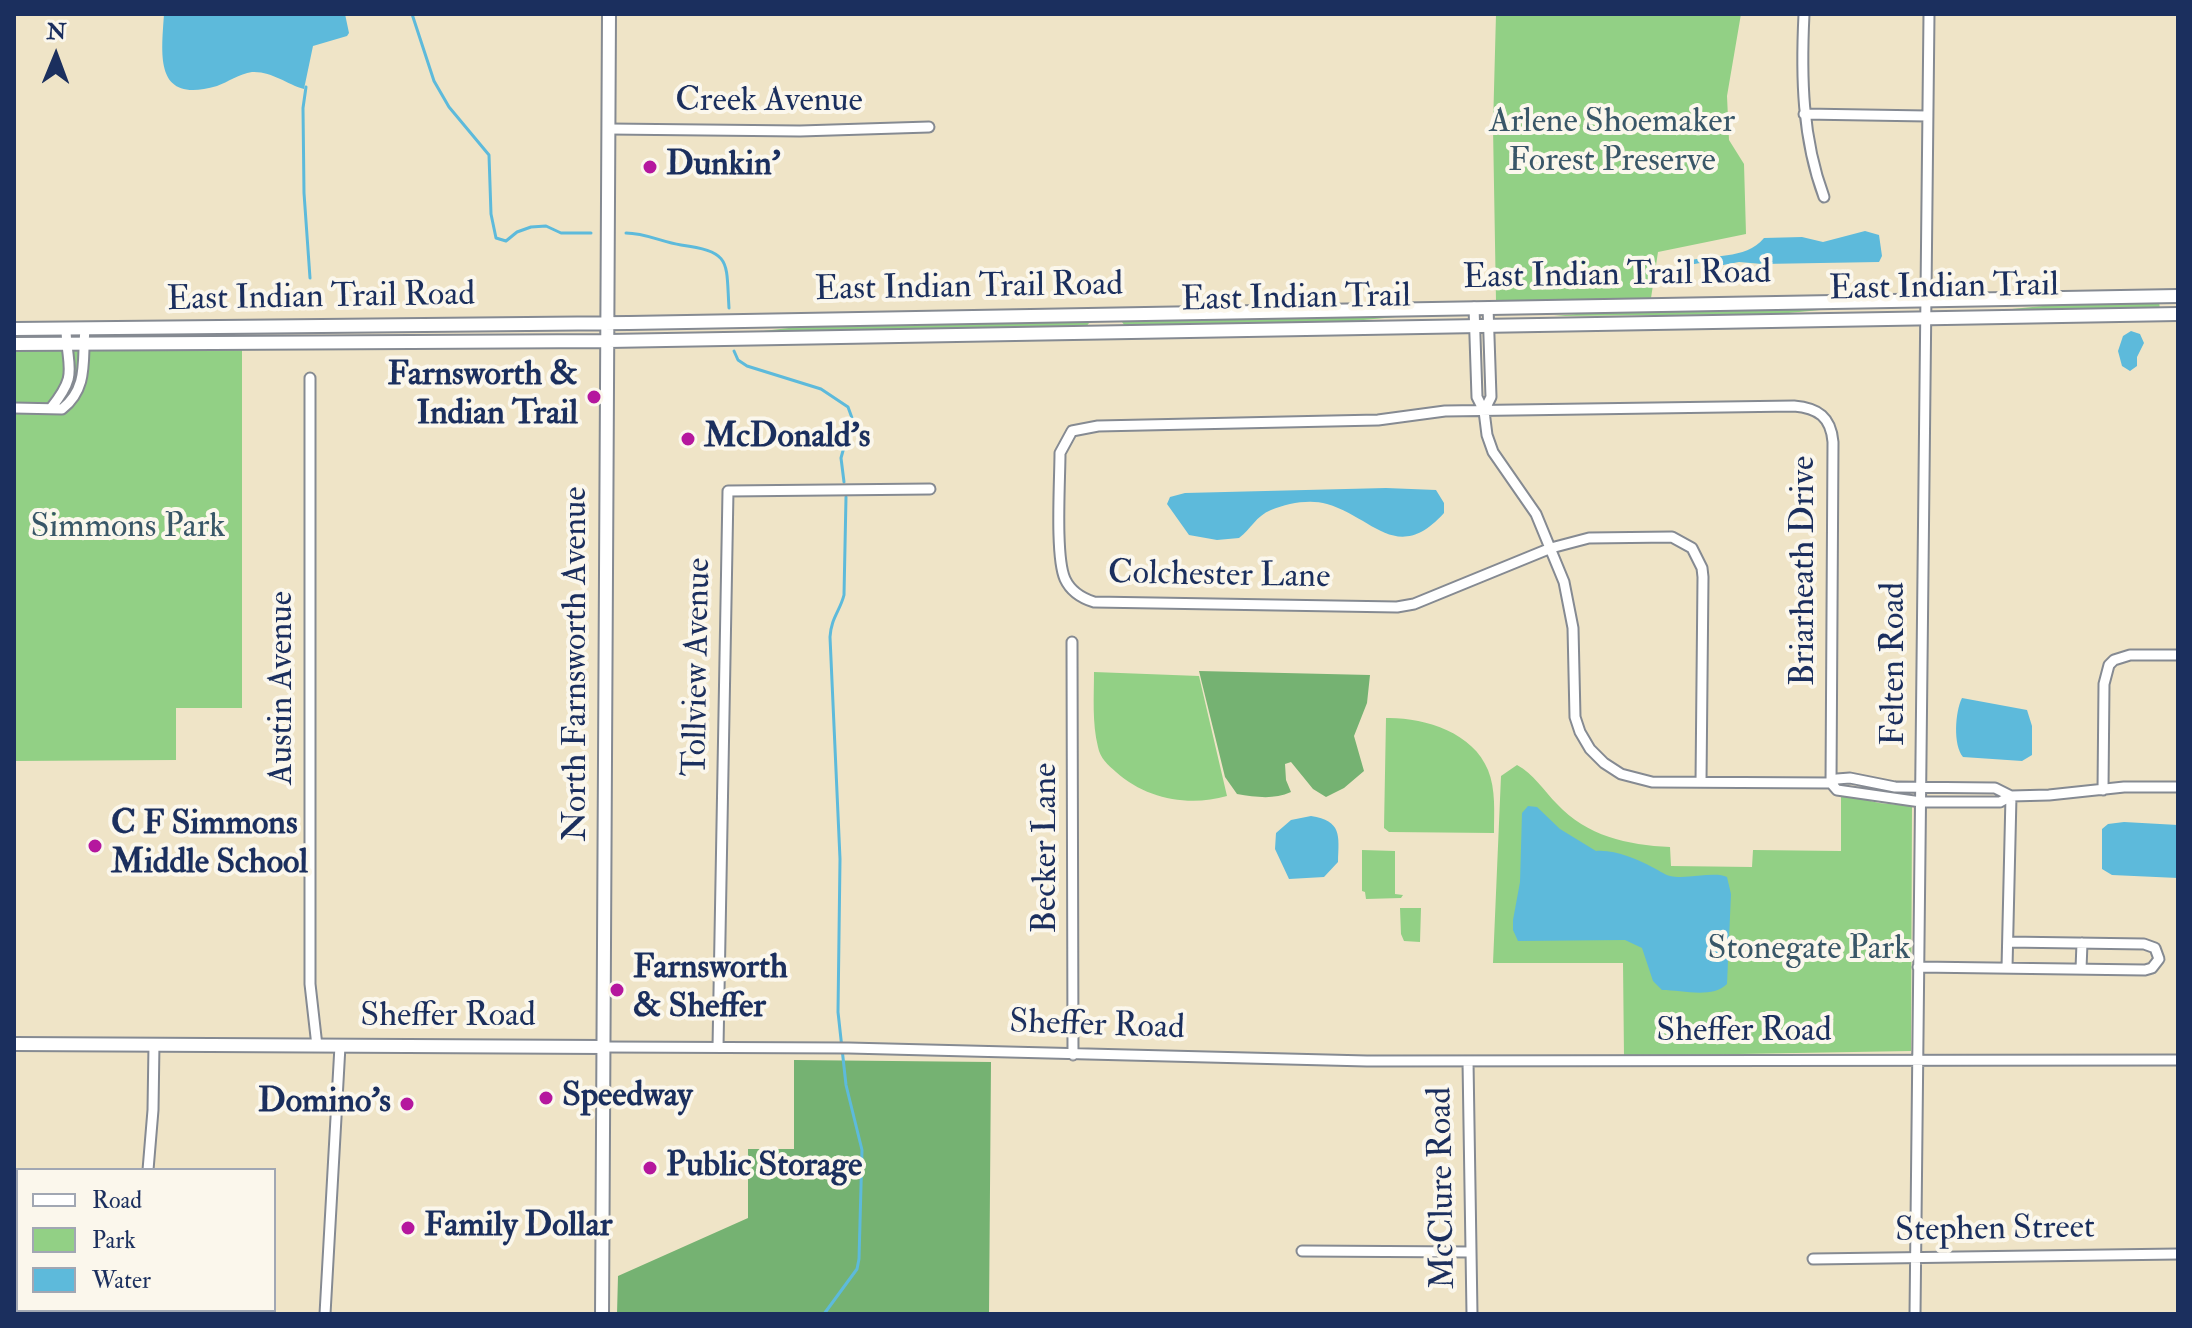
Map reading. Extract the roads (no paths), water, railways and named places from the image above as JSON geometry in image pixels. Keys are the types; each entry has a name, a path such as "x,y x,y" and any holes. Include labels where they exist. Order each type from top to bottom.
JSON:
{"main road":[{"name":"North Farnsworth Avenue","path":"602,1314 609,14"},
{"name":"East Indian Trail","path":"1925,300 2178,296"},
{"name":"East Indian Trail Road","path":"14,329 608,323 1925,300"},
{"path":"1104,314 1105,332"},
{"name":"East Indian Trail","path":"608,341 2178,314"},
{"name":"East Indian Trail Road","path":"14,344 608,341"},
{"name":"Sheffer Road","path":"14,1044 604,1047"}],"street":[{"path":"1804,14 1804,114 1824,197"},
{"name":"Felten Road","path":"1915,1314 1929,14"},
{"path":"1804,114 1927,116"},
{"name":"Creek Avenue","path":"609,129 800,131 929,127"},
{"path":"1474,307 1477,397 1484,411 1493,452 1530,503 1564,582 1571,611 1575,717 1590,749 1612,768 1637,779 1831,783 1850,778 1885,786 1995,788 2011,796"},
{"path":"1484,411 1491,397 1488,307"},
{"path":"51,408 69,385 66,329"},
{"path":"14,408 62,409 77,395 81,382 85,329"},
{"name":"Austin Avenue","path":"310,378 310,984 317,1046"},
{"name":"Briarheath Drive","path":"1484,411 1794,406 1808,407 1824,416 1832,431 1833,442 1831,783"},
{"name":"Colchester Lane","path":"1484,411 1445,411 1378,420 1098,426 1072,431 1060,453 1061,568 1066,582 1081,598 1094,602 1397,607 1414,604 1551,548"},
{"name":"Tollview Avenue","path":"718,1047 728,491 930,489"},
{"path":"1551,548 1589,538 1661,536 1684,541 1692,548 1703,577 1701,782"},
{"name":"Becker Lane","path":"1072,642 1073,1055"},
{"path":"2103,790 2104,684 2109,665 2121,656 2178,655"},
{"path":"1831,783 1837,790 1921,802 2000,802 2011,796 2124,787 2178,787"},
{"path":"2007,968 2011,796"},
{"path":"1918,967 2145,970 2152,968 2159,959 2150,944 2008,942"},
{"path":"2081,969 2082,943"},
{"path":"148,1168 154,1044"},
{"path":"325,1314 340,1046"},
{"name":"Sheffer Road","path":"604,1047 849,1048 1367,1061 2178,1060"},
{"name":"McClure Road","path":"1468,1061 1472,1314"},
{"path":"1302,1251 1470,1252"},
{"name":"Stephen Street","path":"1813,1259 2178,1254"}],"water":[{"path":"164,14 345,14 349,33 313,46 304,89 272,76 252,72 217,86 182,89 172,83 163,61"},
{"path":"1865,231 1879,235 1882,256 1879,262 1739,262 1718,266 1689,265 1685,262 1738,253 1764,238 1802,237 1823,242"},
{"path":"2131,331 2140,334 2144,343 2137,357 2137,366 2130,371 2122,366 2118,351 2123,336"},
{"path":"1386,488 1436,490 1444,503 1444,513 1427,528 1412,535 1398,536 1385,533 1327,504 1299,502 1266,513 1239,538 1217,540 1189,535 1167,504 1170,497 1185,493"},
{"path":"1962,698 2027,710 2032,726 2032,755 2022,761 1963,757 1956,728"},
{"path":"1528,806 1537,807 1560,829 1596,851 1625,855 1670,876 1727,877 1731,894 1727,984 1721,989 1696,993 1662,990 1653,981 1642,948 1625,940 1518,941 1513,920 1520,882 1522,813"},
{"path":"1311,816 1328,822 1336,831 1338,862 1324,877 1289,879 1275,849 1276,833 1291,820"},
{"path":"2108,824 2178,825 2178,878 2112,875 2102,869 2102,829"}],"waterway":[{"path":"412,14 434,81 449,107 489,155 491,214 496,238 506,241 517,232 546,226 561,233 591,233"},
{"path":"306,87 303,108 304,193 310,278"},
{"path":"626,233 698,248 718,256 726,269 729,308"},
{"path":"734,351 738,360 747,366 821,389 848,407 852,418 841,458 844,482"},
{"path":"824,1314 857,1269 862,1150 846,1085 838,1012 840,859 830,637 844,595 846,497"}],"place":[{"name":"Dunkin'","path":"650,167"},
{"name":"Farnsworth & Indian Trail","path":"594,397"},
{"name":"McDonald's","path":"688,439"},
{"name":"C F Simmons Middle School","path":"95,846"},
{"name":"Farnsworth & Sheffer","path":"617,990"},
{"name":"Speedway","path":"546,1098"},
{"name":"Domino's","path":"407,1104"},
{"name":"Public Storage","path":"650,1168"},
{"name":"Family Dollar","path":"408,1228"}],"park label":[{"name":"Arlene Shoemaker Forest Preserve","path":"1612,144"},
{"name":"Simmons Park","path":"128,529"},
{"name":"Stonegate Park","path":"1809,951"}]}
